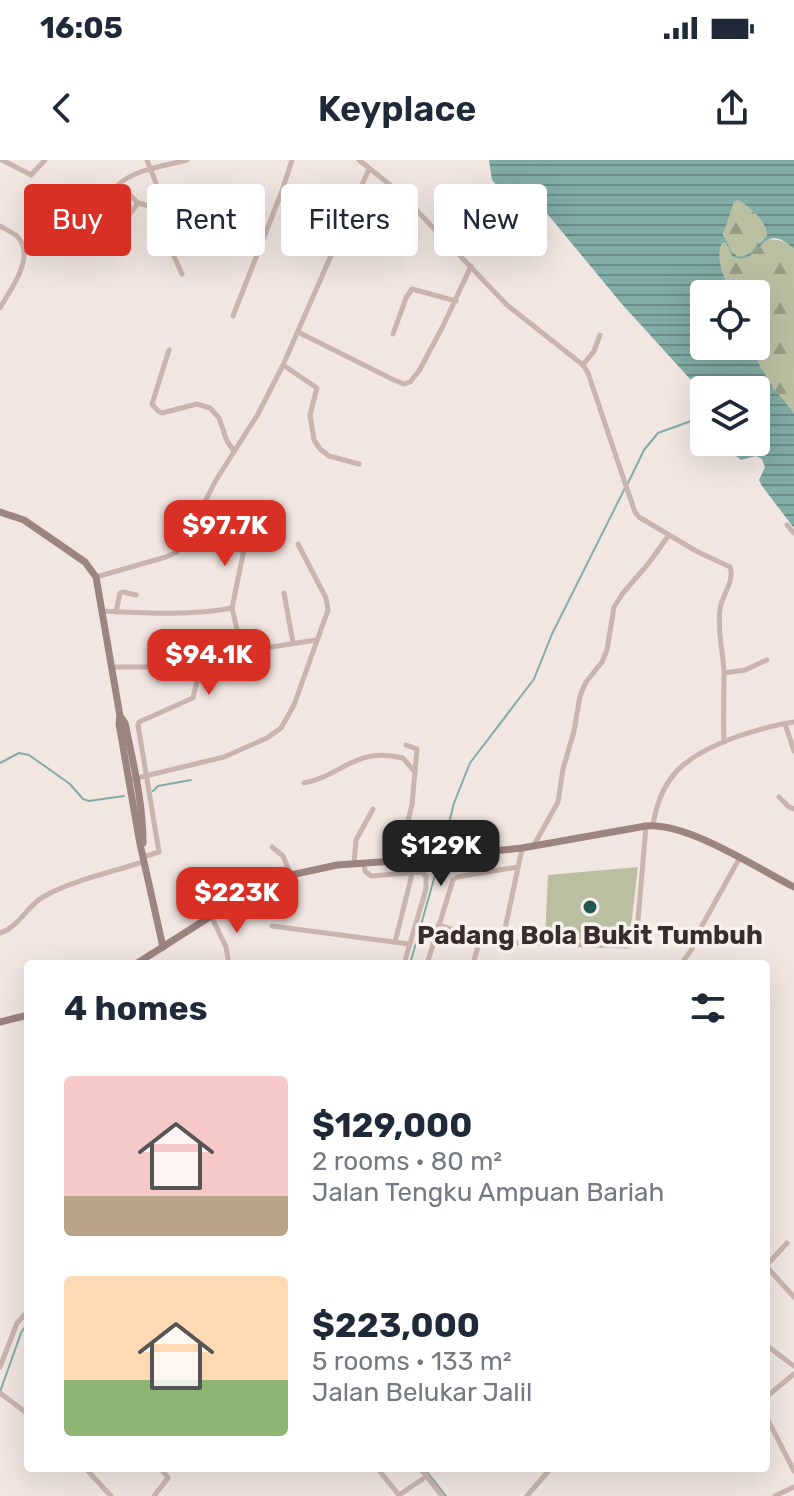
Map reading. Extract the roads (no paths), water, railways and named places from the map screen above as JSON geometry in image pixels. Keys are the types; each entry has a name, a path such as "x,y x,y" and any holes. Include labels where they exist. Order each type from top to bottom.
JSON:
{"main road":[{"path":"0,512 24,520 85,562 96,577 119,724 163,947"},
{"path":"146,960 255,888 291,875 337,865 522,848 650,826 666,826 690,834 794,887"},
{"path":"0,1022 24,1016"}],"street":[{"path":"2,160 31,175 45,160"},
{"path":"147,160 156,184"},
{"path":"119,184 150,169 187,160"},
{"path":"233,316 292,160"},
{"path":"359,160 399,192 507,305 583,365 635,512 643,521 730,567 732,575 720,605 719,620 724,673 724,742"},
{"path":"96,577 166,557 183,545 216,480 258,414 283,365 369,169"},
{"path":"131,196 147,206"},
{"path":"131,213 138,203"},
{"path":"0,226 18,237 24,255 22,267 0,308"},
{"path":"173,256 182,274"},
{"path":"298,332 394,380 404,384 410,382 456,301 471,266"},
{"path":"393,334 412,289 456,301"},
{"path":"583,365 594,351 600,335"},
{"path":"169,350 152,404 162,413 197,404 210,408 219,418 234,451"},
{"path":"283,365 317,388 310,420 314,440 320,449 329,456 359,464"},
{"path":"787,525 794,533"},
{"path":"243,655 232,608 247,535"},
{"path":"534,846 558,802 580,696 607,650 614,607 669,535"},
{"path":"132,779 224,757 267,738 281,728 294,705 328,605 298,544"},
{"path":"116,612 120,593 136,595"},
{"path":"284,593 293,643"},
{"path":"102,611 159,613 232,608"},
{"path":"0,933 15,925 42,897 159,852 139,722 193,698 202,670 265,648 316,640"},
{"path":"724,673 745,670 767,660"},
{"path":"111,667 156,667 199,673"},
{"path":"438,925 502,943 633,944 650,826 668,782 679,768 697,755 724,742 757,729 794,722"},
{"path":"785,724 794,751"},
{"path":"394,861 412,805 417,749 406,745"},
{"path":"304,783 315,781 360,758 374,755 403,758 415,771"},
{"path":"779,797 794,809"},
{"path":"354,864 356,840 373,809"},
{"path":"272,847 283,856 291,875"},
{"path":"502,943 522,848"},
{"path":"684,960 739,859"},
{"path":"364,863 365,871 371,876 424,874 427,883 405,960"},
{"path":"428,960 453,880 518,867"},
{"path":"395,942 411,873"},
{"path":"211,916 226,947 228,960"},
{"path":"272,926 409,944"},
{"path":"474,960 480,939"},
{"path":"770,1262 787,1243"},
{"path":"770,1270 794,1297"},
{"path":"0,1367 17,1323 24,1315"},
{"path":"770,1348 794,1366"},
{"path":"770,1394 794,1374"},
{"path":"0,1393 24,1411"},
{"path":"770,1424 794,1471"},
{"path":"89,1472 111,1496"},
{"path":"154,1496 168,1478 164,1472"},
{"path":"380,1472 400,1496 427,1476"},
{"path":"424,1472 442,1496"},
{"path":"527,1496 548,1472"},
{"path":"775,1496 794,1487"}],"water":[{"path":"489,160 794,160 794,249 782,240 773,238 749,257 741,259 732,256 726,243 722,243 720,262 725,280 690,280 690,360 757,360 766,376 690,376 690,379 621,303 547,213 547,184 495,184","holes":["738,200 760,219 767,235 752,252 738,256 732,252 723,234 734,202"]},
{"path":"770,383 794,413 794,528 759,480 765,467 762,459 756,456 770,456"},
{"path":"736,456 756,456 741,460"}],"waterway":[{"path":"628,483 644,450 658,433 690,421"},
{"path":"441,855 454,803 470,763 534,679 552,634 625,488"},
{"path":"0,763 19,753 29,755 70,784 83,799 89,801 124,796"},
{"path":"153,791 158,786 191,780"},
{"path":"411,960 439,861"},
{"path":"0,1392 24,1328"},
{"path":"427,1472 446,1496"}],"place":[{"name":"Padang Bola Bukit Tumbuh","path":"590,907"}]}
